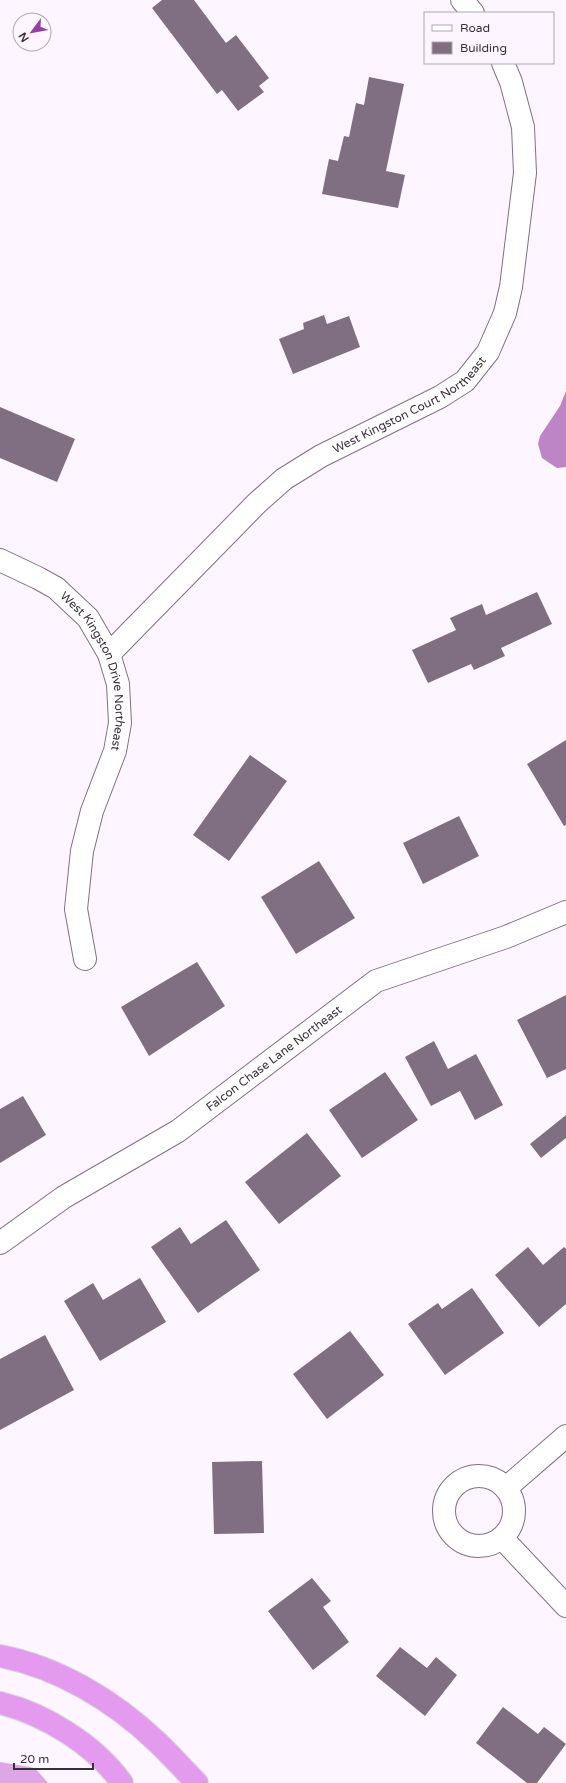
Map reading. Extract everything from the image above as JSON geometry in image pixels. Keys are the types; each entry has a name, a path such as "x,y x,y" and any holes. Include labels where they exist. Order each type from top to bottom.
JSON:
{"highway":[{"path":"0,1656 20,1660 70,1680 117,1709 156,1740 197,1783"},
{"path":"0,1703 11,1705 51,1722 85,1745 117,1776 122,1783"}],"street":[{"path":"462,0 472,12"},
{"name":"West Kingston Court Northeast","path":"109,654 257,503 284,480 321,456 440,397 464,381 488,352 505,313 511,287 525,173 523,127 511,82 503,64"},
{"name":"West Kingston Drive Northeast","path":"0,560 56,588 88,618 109,654 118,684 120,723 115,751 92,811 82,852 76,909 86,959"},
{"name":"Falcon Chase Lane Northeast","path":"0,1243 64,1197 178,1131 376,982 506,937 566,912"},
{"path":"506,1488 566,1436"},
{"path":"474,1475 486,1476 497,1480 506,1488 512,1498 514,1508 513,1520 509,1530 502,1538 491,1544 480,1546 468,1544 457,1539 449,1530 443,1507 446,1496 453,1486 463,1479 474,1475"},
{"path":"502,1538 566,1606"}],"shaded area":[{"path":"566,391 566,467 557,468 542,458 538,444 540,436 560,406"},
{"path":"0,1762 35,1768 48,1783 0,1783"}],"building":[{"path":"162,0 194,0 226,43 236,35 269,78 259,86 264,92 238,111 222,90 217,94 152,8"},
{"path":"369,77 404,84 386,171 405,175 398,208 322,194 329,159 338,161 344,136 349,137 356,103 364,105"},
{"path":"324,315 327,324 349,316 360,347 293,374 279,339 304,329 303,323"},
{"path":"0,407 75,439 57,482 0,458"},
{"path":"537,592 552,624 501,648 505,656 474,670 471,664 428,683 412,650 456,630 450,618 482,604 486,615"},
{"path":"566,740 566,825 564,826 527,764"},
{"path":"250,755 287,781 229,861 193,835"},
{"path":"459,816 479,856 423,884 403,843"},
{"path":"319,861 355,918 296,954 261,897"},
{"path":"197,962 225,1006 149,1056 121,1007"},
{"path":"566,995 566,1069 547,1078 517,1020"},
{"path":"434,1041 448,1069 476,1054 503,1105 475,1120 460,1091 431,1106 405,1057"},
{"path":"385,1072 418,1120 362,1158 329,1110"},
{"path":"23,1096 46,1135 0,1163 0,1109"},
{"path":"566,1115 566,1138 541,1158 530,1144"},
{"path":"307,1133 341,1176 279,1224 245,1182"},
{"path":"226,1220 260,1270 198,1313 151,1247 180,1227 191,1244"},
{"path":"528,1247 543,1265 564,1247 566,1249 566,1304 539,1327 495,1275"},
{"path":"140,1278 166,1322 100,1361 64,1301 93,1283 103,1300"},
{"path":"472,1288 504,1333 445,1375 408,1324 438,1303 442,1309"},
{"path":"350,1331 384,1375 327,1419 293,1374"},
{"path":"45,1335 74,1390 0,1430 0,1359"},
{"path":"262,1461 264,1533 214,1534 212,1462"},
{"path":"312,1578 331,1601 323,1607 349,1642 313,1670 268,1611"},
{"path":"400,1647 427,1668 436,1657 457,1675 425,1716 376,1676"},
{"path":"503,1707 538,1734 544,1727 566,1744 537,1783 527,1783 476,1743"}]}
